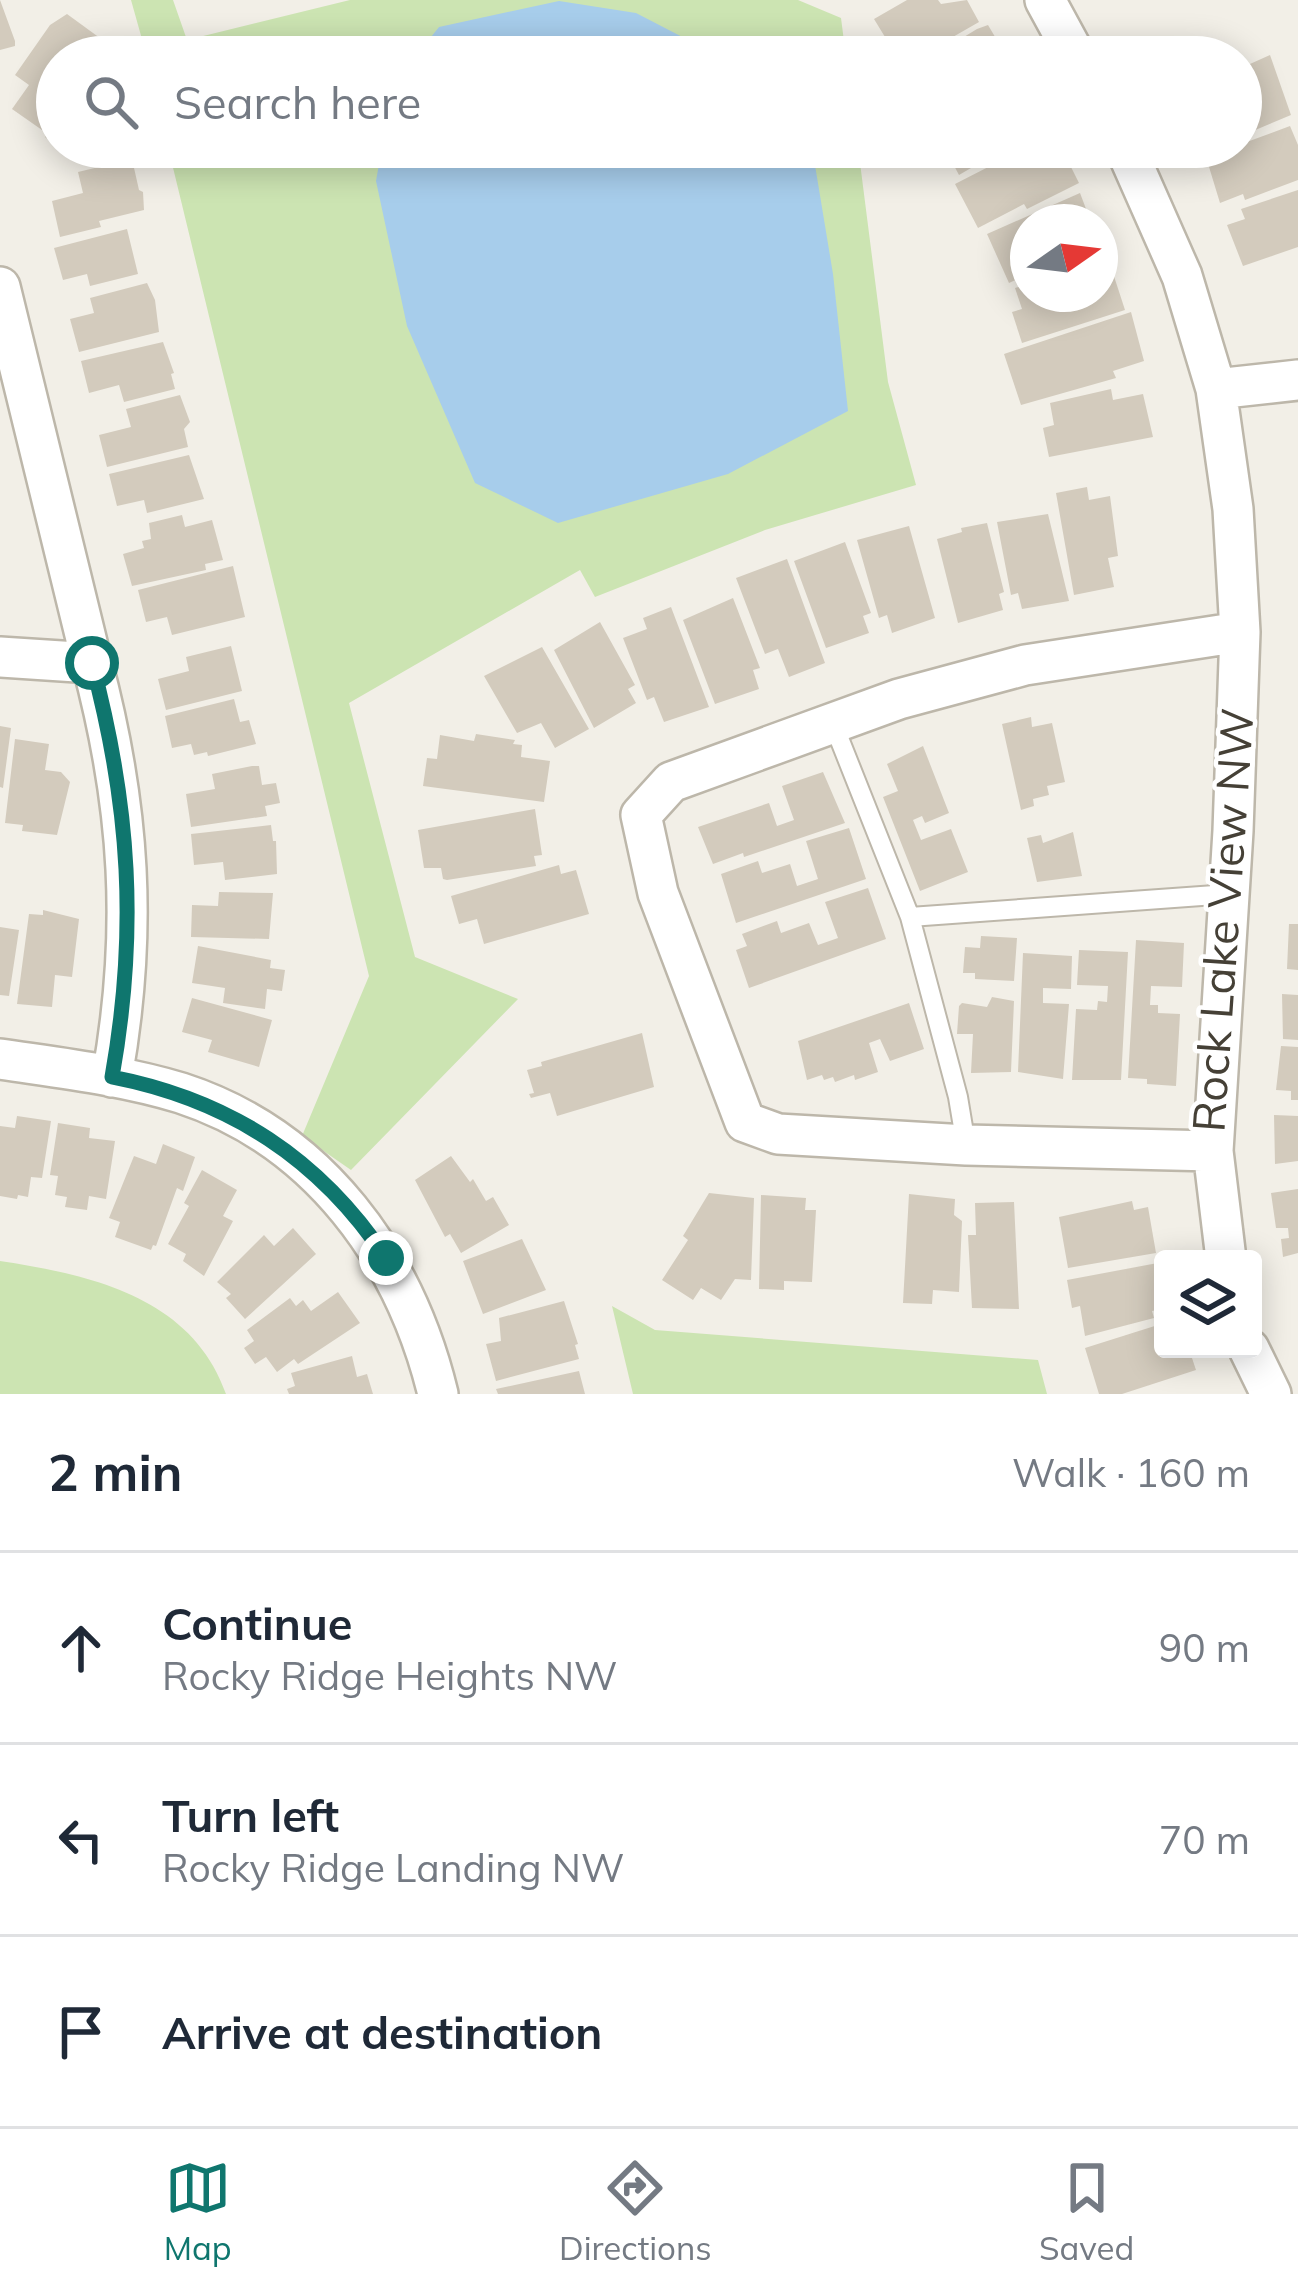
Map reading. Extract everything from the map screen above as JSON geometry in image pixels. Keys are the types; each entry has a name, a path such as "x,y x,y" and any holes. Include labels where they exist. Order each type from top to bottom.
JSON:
{"street":[{"path":"1045,0 1065,36"},
{"name":"Rock Lake View NW","path":"1134,168 1182,276 1216,389 1233,509 1240,632 1213,1151 966,1145 778,1134 745,1122 658,893 640,815 670,782 899,698 1025,665 1240,632"},
{"path":"0,287 117,770 129,880 127,979 112,1077"},
{"path":"1216,389 1298,380"},
{"path":"0,657 92,663"},
{"path":"0,1059 112,1077 186,1095 254,1127 315,1172 366,1228 386,1258 404,1292 438,1394"},
{"path":"1213,1151 1225,1250"},
{"path":"1253,1358 1271,1394"}],"lane":[{"path":"833,723 910,916 958,1096 966,1145"},
{"path":"910,916 1229,894"}],"green space":[{"path":"131,0 173,0 186,36 141,36"},
{"path":"350,0 798,0 841,18 843,36 203,36"},
{"path":"173,168 861,168 888,382 916,485 765,530 595,597 580,570 349,703 415,957 518,999 351,1170 302,1136 369,976"},
{"path":"0,1261 103,1284 164,1313 210,1361 226,1394 0,1394"},
{"path":"612,1306 655,1330 1038,1360 1047,1394 633,1394"}],"water":[{"path":"559,1 636,13 680,36 432,36 439,27"},
{"path":"378,168 815,168 848,411 728,474 558,523 475,483 407,326 376,181"}],"building":[{"path":"0,0 15,46 0,50"},
{"path":"907,0 938,0 941,4 967,0 979,22 955,36 884,36 874,19"},
{"path":"67,14 97,36 42,36"},
{"path":"988,25 995,36 966,36"},
{"path":"36,45 36,126 12,109 29,85 15,75"},
{"path":"1270,55 1291,115 1262,127 1262,59"},
{"path":"1290,126 1298,145 1298,180 1245,200 1243,194 1220,203 1209,168 1262,168 1262,136"},
{"path":"134,168 144,210 60,237 52,201 83,193 78,172"},
{"path":"986,168 1072,168 1079,183 1037,204 1010,204 1010,211 978,228 955,184"},
{"path":"1298,190 1298,247 1243,266 1227,225 1245,219 1241,209"},
{"path":"1080,193 1084,204 1055,204"},
{"path":"1010,224 1009,283 987,234"},
{"path":"127,229 138,274 90,286 87,274 63,280 54,248"},
{"path":"147,283 155,300 159,332 79,352 70,319 94,313 90,298"},
{"path":"1118,289 1125,310 1022,343 1012,312 1118,312"},
{"path":"1131,312 1144,361 1113,371 1116,378 1021,405 1004,354"},
{"path":"163,342 175,389 124,402 119,385 89,393 81,361"},
{"path":"1111,389 1113,400 1143,394 1153,437 1049,457 1043,428 1054,425 1050,403"},
{"path":"180,395 190,422 184,429 188,447 107,467 99,435 131,427 126,409"},
{"path":"189,455 204,499 147,513 144,500 117,506 109,474"},
{"path":"1087,487 1089,500 1110,496 1118,556 1108,558 1114,587 1074,595 1056,493"},
{"path":"1048,514 1069,601 1022,609 1018,593 1011,595 997,522"},
{"path":"182,515 185,527 212,520 223,560 205,564 206,570 132,586 123,554 144,548 142,541 151,539 149,523"},
{"path":"987,523 1004,592 999,594 1003,610 958,623 937,539"},
{"path":"909,526 935,618 892,633 887,615 879,618 857,540"},
{"path":"845,542 871,613 863,616 869,633 826,648 794,561"},
{"path":"787,559 825,663 789,677 778,649 765,654 736,578"},
{"path":"233,566 245,617 172,635 167,617 146,622 138,590"},
{"path":"733,598 760,668 753,670 759,689 715,704 683,620"},
{"path":"671,607 709,707 664,722 654,697 647,700 623,638 647,629 643,618"},
{"path":"600,622 635,685 628,689 636,703 594,728 554,650"},
{"path":"231,646 242,691 166,710 158,679 189,671 186,657"},
{"path":"542,647 589,729 555,748 541,723 517,733 484,676"},
{"path":"234,699 240,722 249,720 256,744 208,756 207,752 194,755 191,744 172,748 165,716"},
{"path":"1031,717 1032,727 1052,723 1065,782 1047,786 1049,795 1033,799 1034,806 1021,810 1002,724"},
{"path":"0,726 11,728 3,788 0,787"},
{"path":"476,734 515,740 513,744 522,745 521,757 550,761 544,802 423,786 427,758 437,759 440,735 474,741"},
{"path":"15,739 49,744 45,770 61,772 70,782 57,835 22,831 23,825 5,823"},
{"path":"923,746 949,813 925,823 922,816 913,820 921,840 951,829 968,872 920,891 883,797 898,791 887,764"},
{"path":"259,766 262,785 276,783 280,803 265,806 267,816 191,827 186,794 215,789 212,774"},
{"path":"823,772 845,823 713,864 698,827 769,803 777,826 794,820 782,786"},
{"path":"535,809 542,855 534,856 536,866 447,880 441,868 424,868 418,830"},
{"path":"271,825 277,874 225,880 223,862 194,865 191,834"},
{"path":"849,828 866,879 736,923 721,874 758,861 762,873 790,864 797,886 818,879 806,841"},
{"path":"1073,832 1082,876 1037,882 1027,838 1041,835 1043,843"},
{"path":"559,865 561,874 576,870 589,914 484,944 477,919 459,924 451,896"},
{"path":"868,888 886,939 749,988 736,950 747,946 742,934 777,921 781,933 809,923 818,945 838,938 825,902"},
{"path":"219,892 273,893 269,939 191,937 192,905 218,906"},
{"path":"43,910 79,919 72,977 55,975 52,1007 17,1004 29,914 43,915"},
{"path":"1289,924 1298,924 1298,970 1287,969"},
{"path":"0,927 19,930 9,996 0,995"},
{"path":"981,936 1017,938 1014,981 975,979 975,973 963,973 965,947 980,948"},
{"path":"1136,940 1184,943 1182,987 1151,986 1150,1005 1158,1005 1158,1013 1180,1014 1176,1086 1128,1078"},
{"path":"198,946 271,960 270,968 285,970 282,991 267,989 265,1009 223,1003 225,988 192,983"},
{"path":"1079,950 1128,952 1121,1080 1072,1080 1076,1009 1097,1010 1098,1001 1107,1002 1108,986 1077,985"},
{"path":"1023,953 1072,956 1071,989 1043,988 1043,1003 1069,1004 1063,1079 1018,1072"},
{"path":"1282,994 1298,995 1298,1040 1283,1039"},
{"path":"992,997 1014,1001 1011,1072 971,1073 973,1034 957,1034 959,1006 987,1007"},
{"path":"192,998 272,1020 259,1067 208,1052 212,1040 182,1032"},
{"path":"909,1003 924,1049 890,1061 880,1039 869,1043 878,1072 855,1080 854,1075 835,1082 822,1075 807,1080 798,1041"},
{"path":"642,1033 654,1087 557,1116 550,1093 531,1098 529,1094 534,1093 527,1070"},
{"path":"1281,1046 1298,1047 1298,1100 1291,1100 1291,1091 1276,1090"},
{"path":"1274,1115 1298,1116 1298,1161 1275,1164"},
{"path":"17,1116 51,1121 42,1178 31,1177 28,1197 18,1195 17,1199 0,1196 0,1126 15,1128"},
{"path":"58,1123 90,1128 89,1138 115,1141 106,1199 89,1196 87,1210 65,1207 67,1197 55,1195 58,1176 50,1175"},
{"path":"163,1144 195,1157 183,1191 177,1188 151,1250 115,1237 120,1222 109,1218 134,1156 156,1164"},
{"path":"451,1156 486,1201 493,1197 509,1225 461,1253 450,1234 445,1237 415,1180"},
{"path":"202,1170 237,1190 223,1216 233,1221 204,1276 183,1261 186,1254 168,1244"},
{"path":"1298,1189 1298,1253 1283,1257 1281,1239 1289,1238 1288,1228 1276,1228 1271,1193"},
{"path":"709,1193 754,1198 751,1280 735,1279 721,1300 701,1288 693,1300 662,1280 688,1240 683,1236"},
{"path":"909,1194 955,1199 954,1215 962,1221 959,1292 933,1290 932,1304 903,1303"},
{"path":"761,1195 806,1198 805,1210 816,1210 812,1282 784,1281 784,1290 759,1289"},
{"path":"1132,1201 1134,1210 1148,1207 1155,1250 1068,1268 1059,1217"},
{"path":"1014,1202 1019,1309 972,1308 968,1235 976,1235 975,1203"},
{"path":"293,1228 316,1254 245,1319 226,1298 231,1294 217,1282 264,1235 274,1246"},
{"path":"522,1239 546,1290 483,1314 463,1261"},
{"path":"1154,1264 1154,1318 1085,1336 1080,1306 1072,1308 1067,1280"},
{"path":"338,1292 360,1323 298,1364 294,1359 277,1372 266,1357 255,1364 244,1348 254,1341 247,1330 290,1298 296,1306 303,1300 311,1311"},
{"path":"564,1301 579,1359 496,1381 486,1344 501,1341 499,1318"},
{"path":"1154,1326 1154,1358 1192,1358 1196,1370 1122,1394 1099,1394 1085,1348"},
{"path":"352,1356 357,1377 367,1374 373,1394 289,1394 287,1389 295,1386 291,1373"},
{"path":"579,1371 585,1394 498,1394 496,1389"}],"route":[{"path":"92,663 117,770 129,880 127,979 112,1077 186,1095 286,1148 342,1198 386,1258"}]}
